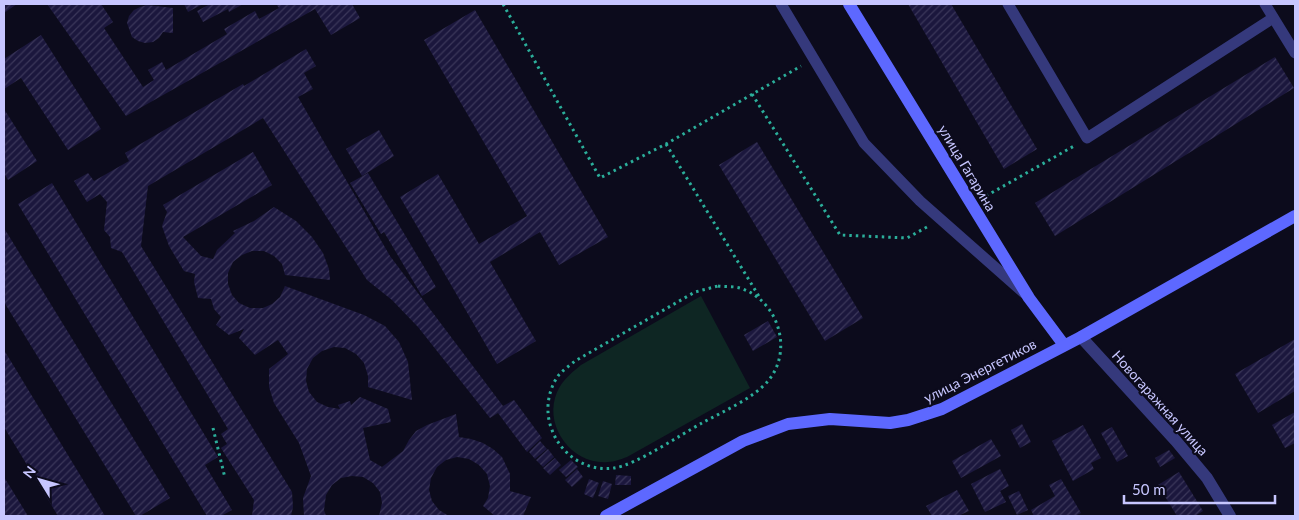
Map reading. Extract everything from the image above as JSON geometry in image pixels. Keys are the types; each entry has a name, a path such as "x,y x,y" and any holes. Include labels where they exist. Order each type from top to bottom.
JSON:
{"street":[{"name":"улица Гагарина","path":"849,4 1029,298 1064,345"},
{"name":"улица Энергетиков","path":"606,516 743,441 788,424 830,419 890,423 908,420 942,409 1081,337 1295,216"},
{"name":"Новогаражная улица","path":"1081,337 1176,441 1207,478 1230,516"}],"lane":[{"path":"781,4 864,143 920,201 1029,298"},
{"path":"1008,4 1087,138 1273,18"},
{"path":"1265,4 1294,48"}],"path":[{"path":"504,4 600,178 666,144 814,59"},
{"path":"752,94 840,235 907,238"},
{"path":"972,204 1087,138"},
{"path":"666,144 760,299 774,316 781,338 779,361 768,381 751,395 636,460 614,468 592,467 571,458 556,442 548,420 548,397 558,377 574,361 695,292 718,286 740,288 760,299"},
{"path":"213,428 225,478"}],"green space":[{"path":"701,296 750,388 627,457 610,462 596,461 584,458 574,452 559,433 553,410 555,398 565,379 581,365"}],"building":[{"path":"4,4 17,4 4,13"},
{"path":"47,4 101,4 113,22 104,28 143,87 154,80 148,70 162,62 166,70 227,34 224,29 255,11 259,19 279,8 276,4 352,4 360,18 331,35 315,9 126,116"},
{"path":"184,4 203,4 188,12"},
{"path":"210,4 243,4 229,12 228,9 203,22 197,11"},
{"path":"908,4 951,4 1037,149 1004,169"},
{"path":"147,5 173,8 173,33 163,32 153,42 145,43 132,37 127,23 129,16 134,10"},
{"path":"475,10 608,237 559,265 540,232 490,262 536,341 497,364 400,197 438,174 479,244 527,216 424,40"},
{"path":"41,35 101,129 68,150 21,78 4,89 4,59"},
{"path":"306,49 316,66 304,73 313,89 298,97 390,256 503,406 514,400 542,438 527,452 498,413 490,418 418,327 392,300 367,280 263,118 148,186 141,246 292,492 293,507 291,516 252,516 254,500 221,448 227,444 221,434 228,429 122,252 111,248 110,237 104,230 107,202 100,194 87,202 74,181 88,173 94,181 129,161 125,153"},
{"path":"1275,57 1294,88 1055,236 1035,203"},
{"path":"4,109 37,161 8,180 4,173"},
{"path":"379,130 394,156 362,176 346,149"},
{"path":"757,142 863,318 825,341 719,165"},
{"path":"253,152 272,185 183,237 201,256 213,259 217,250 235,233 233,231 254,221 274,207 296,221 312,237 323,253 329,269 330,280 285,275 282,264 274,256 264,251 252,251 242,255 233,262 228,273 228,284 232,295 239,303 250,308 263,308 272,304 280,297 285,286 364,315 385,326 399,342 408,362 412,400 368,387 368,376 364,363 356,354 345,348 334,347 322,351 313,358 307,369 306,381 309,392 317,402 328,407 340,409 338,405 350,401 351,405 360,397 388,409 391,422 363,428 370,460 382,467 403,451 416,431 456,414 459,437 483,443 493,449 502,457 510,474 510,491 531,497 523,516 495,516 483,506 488,498 490,486 487,474 479,465 469,459 457,457 446,460 437,467 431,478 429,490 432,501 439,510 449,516 379,516 382,503 380,492 373,483 363,477 352,476 341,478 332,485 326,495 324,510 326,516 304,516 303,498 311,476 299,443 274,403 269,387 269,369 288,354 278,340 255,355 239,338 244,329 229,335 216,325 221,317 214,309 211,299 198,298 194,282 195,274 184,271 169,246 162,226 167,212 163,205"},
{"path":"368,173 436,287 422,296 384,232 381,234 350,183"},
{"path":"52,183 218,457 205,465 232,510 221,516 207,516 18,204"},
{"path":"4,228 170,498 140,516 136,516 4,302"},
{"path":"768,321 777,337 753,351 744,335"},
{"path":"1295,339 1295,391 1258,413 1235,374"},
{"path":"4,350 105,516 58,516 4,427"},
{"path":"1295,412 1295,443 1285,448 1272,425"},
{"path":"1022,424 1031,442 1020,448 1011,430"},
{"path":"1083,425 1101,458 1091,463 1094,469 1073,481 1052,441"},
{"path":"1112,427 1128,456 1117,462 1101,433"},
{"path":"991,439 1001,456 961,478 952,461"},
{"path":"540,441 547,449 535,459 529,452"},
{"path":"548,449 554,457 543,467 536,460"},
{"path":"1169,450 1175,458 1160,467 1155,458"},
{"path":"555,458 561,465 550,475 543,468"},
{"path":"571,460 578,467 566,477 559,470"},
{"path":"577,469 583,477 572,487 565,480"},
{"path":"1000,469 1009,486 1000,491 1006,502 985,512 971,484"},
{"path":"1179,472 1203,511 1195,516 1177,516 1158,485"},
{"path":"616,475 631,476 631,485 615,485"},
{"path":"4,477 28,516 4,516"},
{"path":"589,479 599,483 593,498 584,494"},
{"path":"1061,479 1081,513 1075,516 1034,516 1031,510 1055,496 1049,485"},
{"path":"603,481 612,484 608,499 598,496"},
{"path":"957,490 969,511 958,516 932,516 926,506"},
{"path":"1019,491 1028,510 1017,515 1008,496"}]}
